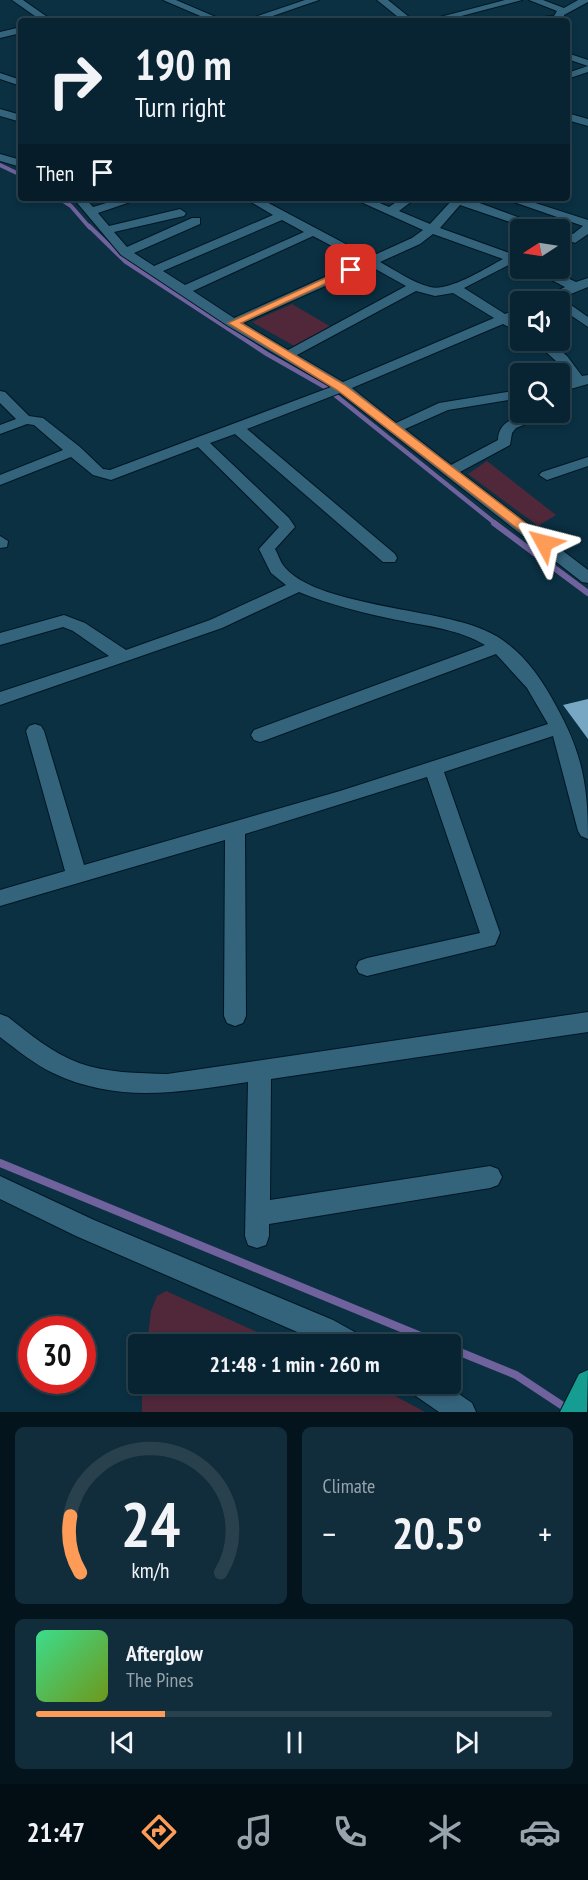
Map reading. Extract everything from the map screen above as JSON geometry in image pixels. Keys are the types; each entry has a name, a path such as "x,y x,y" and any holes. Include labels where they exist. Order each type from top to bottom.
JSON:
{"main road":[{"path":"573,1412 588,1383"}],"street":[{"path":"17,0 44,18"},
{"path":"168,0 213,18"},
{"path":"256,18 301,1 314,0"},
{"path":"384,1 400,0"},
{"path":"442,18 517,0"},
{"path":"534,0 561,16 585,3"},
{"path":"384,1 405,18"},
{"path":"184,6 201,2"},
{"path":"0,35 18,31"},
{"path":"570,52 588,63"},
{"path":"570,75 588,69"},
{"path":"0,76 18,82"},
{"path":"0,112 18,118"},
{"path":"571,118 588,113"},
{"path":"571,118 588,123"},
{"path":"0,157 18,163"},
{"path":"82,201 125,252 233,323 288,355 334,390 394,429 588,578"},
{"path":"92,211 126,201"},
{"path":"256,201 431,293 454,288 510,263"},
{"path":"365,201 510,257"},
{"path":"390,212 406,201"},
{"path":"233,323 417,241 432,229 457,201"},
{"path":"465,201 516,219"},
{"path":"517,201 588,226 582,241"},
{"path":"106,230 180,213"},
{"path":"152,271 282,215"},
{"path":"125,252 196,221"},
{"path":"183,291 313,232"},
{"path":"565,279 582,285"},
{"path":"288,355 416,286"},
{"path":"454,288 510,323"},
{"path":"570,311 588,323"},
{"path":"0,430 25,420 38,421 75,450 98,472 111,475 334,390 510,316"},
{"path":"552,351 583,381"},
{"path":"0,395 25,420"},
{"path":"394,429 444,406 510,396"},
{"path":"450,471 505,442 506,428 517,423"},
{"path":"237,428 389,558"},
{"path":"201,442 219,462 284,521 287,527 283,533 270,541 267,549 268,556 287,577 300,585 354,606 455,625 500,646 519,664 532,682 568,751 588,831"},
{"path":"0,480 75,450"},
{"path":"547,475 588,461"},
{"path":"0,699 216,624 300,585"},
{"path":"0,639 64,621 79,627 124,657"},
{"path":"260,735 500,646"},
{"path":"0,898 235,829 557,728"},
{"path":"35,731 77,876"},
{"path":"367,967 482,941 488,939 490,933 433,768"},
{"path":"235,829 235,1016"},
{"path":"0,1024 31,1048 70,1070 111,1080 167,1084 588,1022"},
{"path":"260,1071 257,1225 490,1177"},
{"path":"0,1187 85,1228 333,1334"},
{"path":"436,1394 463,1412"}],"shaded area":[{"path":"292,304 333,328 296,347 252,322"},
{"path":"487,461 556,515 538,526 468,474"},
{"path":"166,1291 262,1334 148,1334 151,1311 157,1296"},
{"path":"142,1394 391,1394 425,1412 142,1412"}],"building":[{"path":"588,699 588,739 563,705"}],"waterway":[{"path":"0,165 18,174"},
{"path":"64,201 71,206 90,228"},
{"path":"89,226 125,261 267,354 325,387 496,524"},
{"path":"494,523 588,593"},
{"path":"0,1163 416,1334"},
{"path":"461,1352 516,1375 569,1410"}],"route":[{"path":"351,270 233,323 341,387 544,543"}]}
